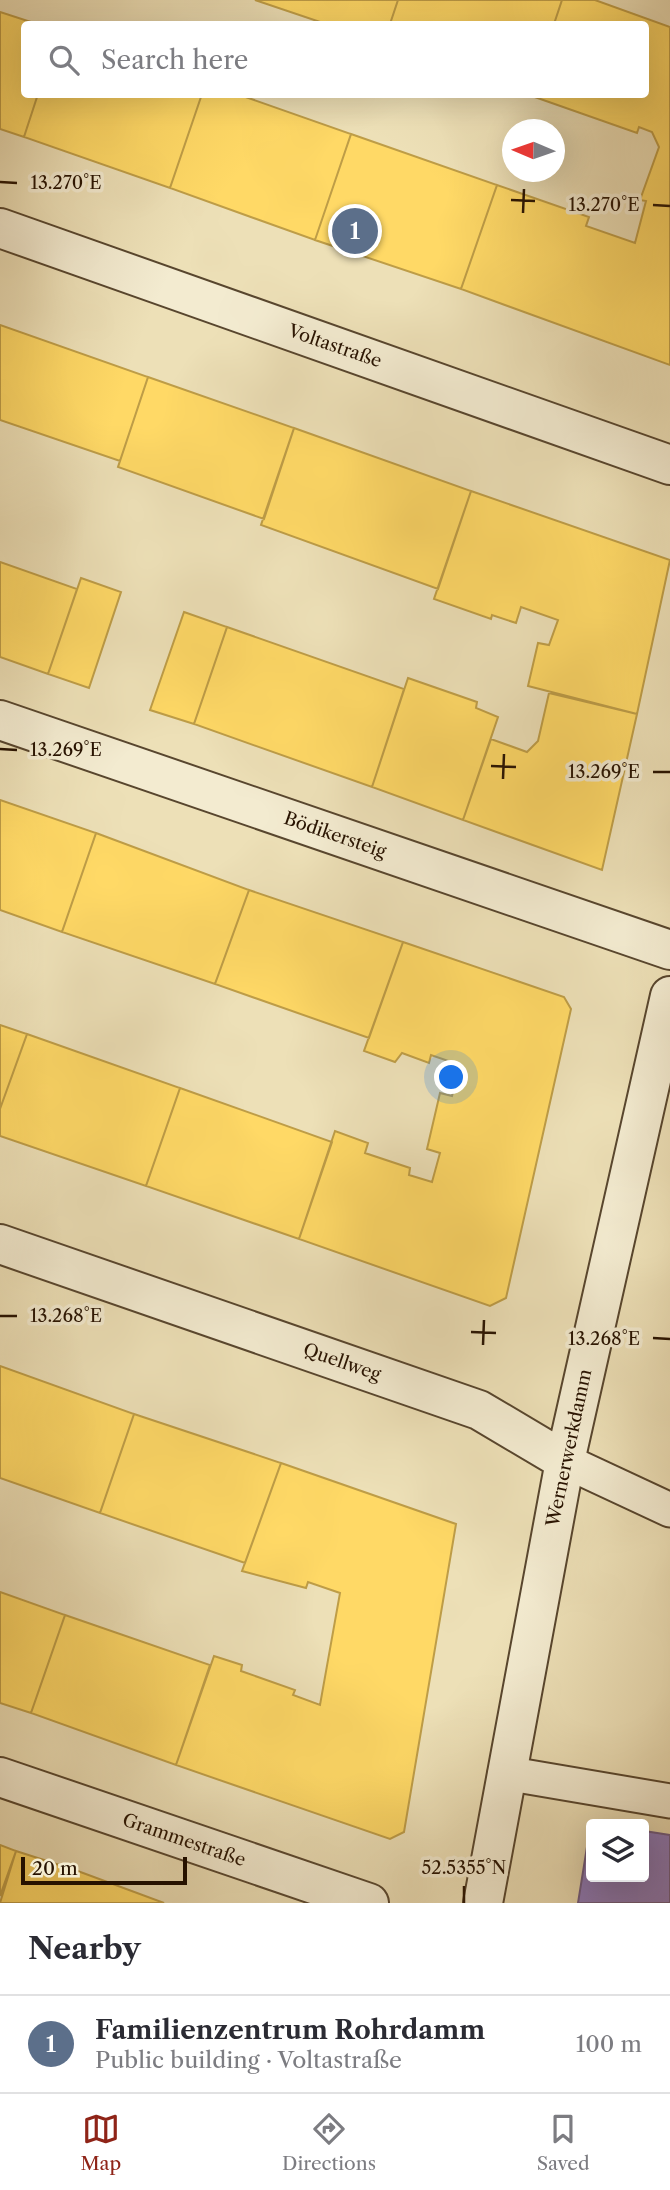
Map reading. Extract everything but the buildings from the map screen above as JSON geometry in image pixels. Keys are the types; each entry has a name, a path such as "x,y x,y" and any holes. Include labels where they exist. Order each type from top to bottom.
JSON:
{"street":[{"name":"Voltastraße","path":"0,228 670,465"},
{"name":"Bödikersteig","path":"0,720 670,950"},
{"name":"Wernerwerkdamm","path":"483,1903 565,1461 670,996"},
{"name":"Quellweg","path":"0,1244 479,1410 565,1461"},
{"name":"Grammestraße","path":"0,1777 369,1903"}],"lane":[{"name":"Quellweg","path":"565,1461 670,1510"},
{"path":"505,1773 670,1801"}],"place":[{"name":"Familienzentrum Rohrdamm","path":"355,231"}]}
